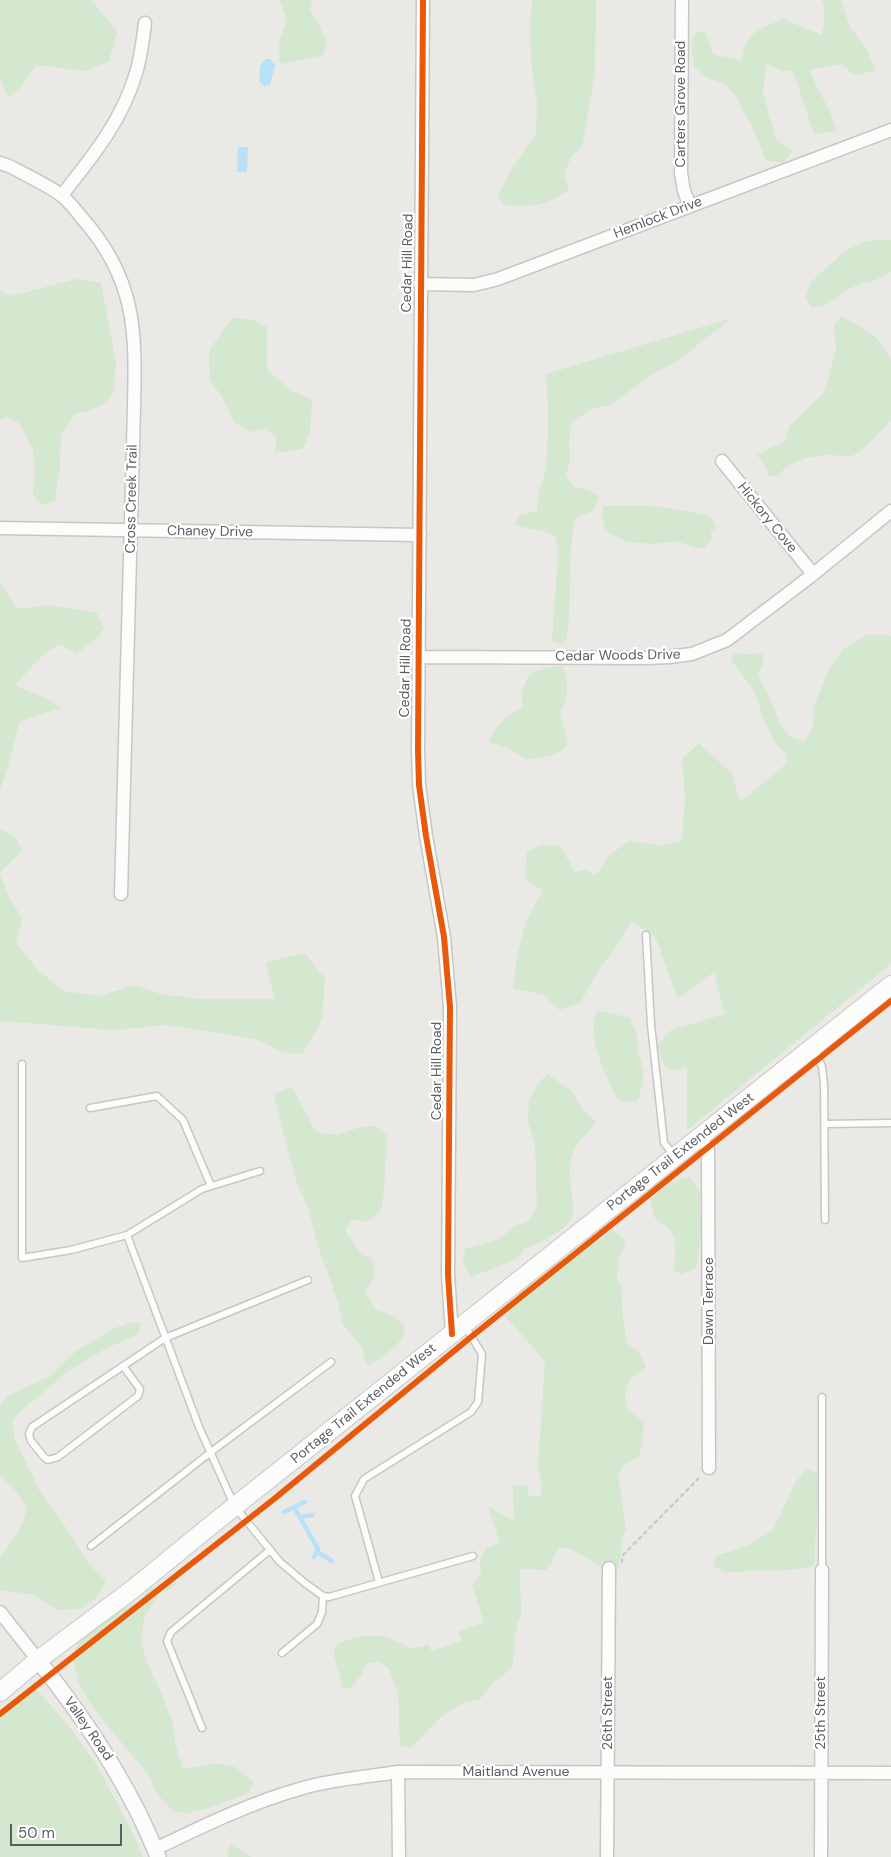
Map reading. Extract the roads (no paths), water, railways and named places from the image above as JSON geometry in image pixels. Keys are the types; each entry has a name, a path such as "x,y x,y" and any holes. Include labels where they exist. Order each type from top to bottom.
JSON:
{"main road":[{"name":"Portage Trail Extended West","path":"0,1692 38,1660 133,1589 891,985"}],"street":[{"name":"Cedar Hill Road","path":"423,0 418,750 419,785 427,843 445,938 450,1007 448,1275 458,1329"},
{"name":"Carters Grove Road","path":"682,0 681,173 684,191 690,206"},
{"path":"62,195 97,151 123,109 136,73 145,23"},
{"name":"Hemlock Drive","path":"420,284 474,285 498,279 891,130"},
{"name":"Cross Creek Trail","path":"0,163 62,195 95,233 110,256 121,280 129,303 134,327 135,362 121,894"},
{"name":"Hickory Cove","path":"722,461 813,574"},
{"name":"Cedar Woods Drive","path":"418,657 668,658 692,654 715,646 739,632 891,512"},
{"name":"Chaney Drive","path":"0,528 420,535"},
{"name":"Dawn Terrace","path":"699,1138 708,1149 709,1468"},
{"name":"26th Street","path":"607,1857 609,1570"},
{"name":"25th Street","path":"822,1570 822,1857"},
{"name":"Valley Road","path":"0,1612 83,1720 108,1757 122,1781 156,1853"},
{"path":"398,1772 399,1857"},
{"name":"Maitland Avenue","path":"156,1853 235,1812 284,1794 341,1780 398,1772 891,1773"}],"lane":[{"path":"646,935 651,1025 664,1143 676,1157"},
{"path":"813,1047 822,1067 824,1084 826,1124 825,1220"},
{"path":"22,1064 22,1258 71,1250 127,1235 202,1189 260,1171"},
{"path":"90,1108 156,1096 183,1120 211,1186"},
{"path":"826,1124 891,1123"},
{"path":"127,1235 165,1338 235,1507 280,1562 306,1584 323,1596 328,1597 473,1556"},
{"path":"123,1366 140,1389 138,1396 58,1457 48,1460 44,1457 31,1441 29,1434 32,1427 123,1366 165,1338 308,1280"},
{"path":"379,1582 355,1496 364,1479 471,1412 475,1407 478,1402 482,1354 458,1329"},
{"path":"91,1546 211,1452 331,1362"},
{"path":"822,1397 822,1570"},
{"path":"202,1728 167,1641 171,1632 270,1550"},
{"path":"282,1653 317,1624 322,1612 323,1596"}],"water":[{"path":"265,59 270,59 275,65 270,85 264,86 259,81 260,66"},
{"path":"238,147 248,147 247,172 237,172"}],"waterway":[{"path":"284,1512 305,1502"},
{"path":"294,1507 318,1549 314,1557"},
{"path":"300,1517 312,1515"},
{"path":"317,1552 332,1561"}]}
